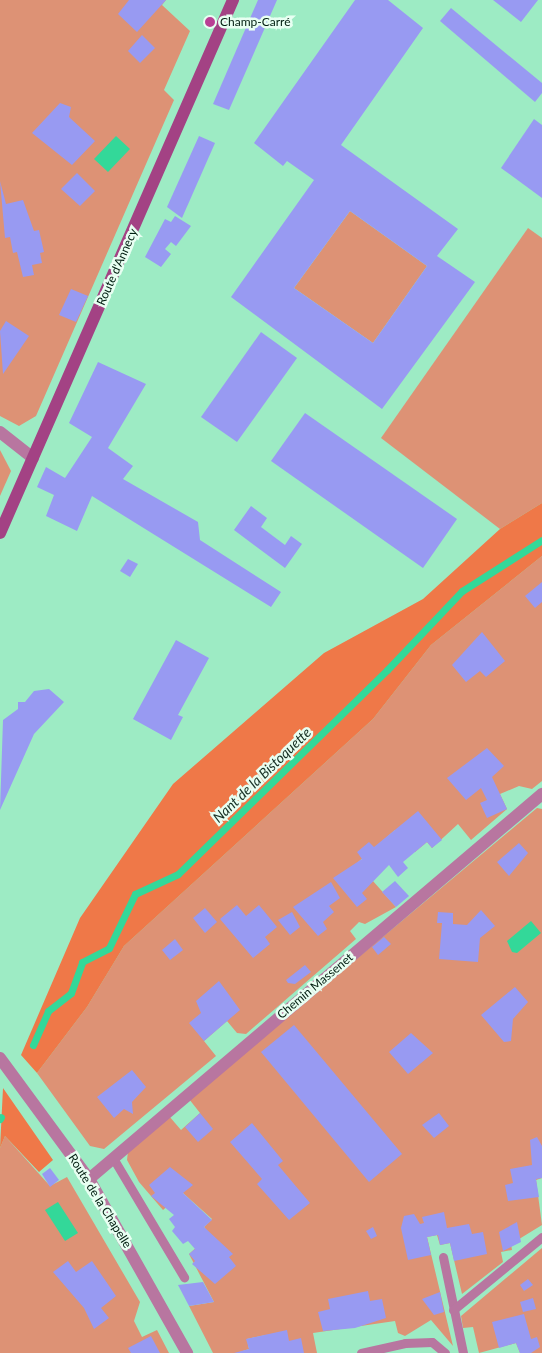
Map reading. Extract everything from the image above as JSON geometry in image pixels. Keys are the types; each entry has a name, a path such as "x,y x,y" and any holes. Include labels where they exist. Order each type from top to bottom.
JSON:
{"main road":[{"name":"Route d'Annecy","path":"0,533 234,0"}],"street":[{"path":"0,432 33,458"},
{"name":"Chemin Massenet","path":"89,1179 542,794"},
{"name":"Route de la Chapelle","path":"0,1058 89,1179 187,1353"}],"lane":[{"path":"113,1158 184,1277"},
{"path":"454,1310 542,1237"},
{"path":"443,1257 463,1353"},
{"path":"361,1353 405,1343 432,1342 445,1353"}],"shaded area":[{"path":"0,0 166,0 162,5 190,31 164,90 174,100 36,416 19,426 0,416"},
{"path":"116,136 130,149 108,172 94,159"},
{"path":"350,211 427,266 373,343 294,288"},
{"path":"528,228 542,238 542,503 500,529 381,438"},
{"path":"0,450 11,471 0,496"},
{"path":"542,503 542,556 431,645 373,719 124,946 87,1007 37,1073 21,1055 80,918 173,784 324,653 423,599 500,529"},
{"path":"542,556 542,781 532,789 519,786 500,794 507,809 471,840 458,824 432,848 427,842 415,852 395,830 357,863 396,907 365,924 359,922 350,931 356,939 246,1034 237,1033 227,1021 204,1041 216,1056 104,1149 90,1146 37,1073 87,1007 124,946 373,719 431,645"},
{"path":"537,808 542,809 542,1178 536,1180 542,1225 511,1244 512,1250 501,1252 503,1262 462,1294 450,1243 440,1245 437,1235 427,1237 453,1346 431,1320 405,1336 398,1333 395,1321 313,1333 317,1353 270,1353 266,1335 247,1339 249,1349 237,1353 213,1353 189,1306 214,1302 189,1254 210,1235 204,1227 212,1219 183,1193 163,1210 139,1182 127,1160 128,1151 169,1116 181,1130 200,1113 189,1099"},
{"path":"531,921 541,933 517,953 512,952 507,941"},
{"path":"3,1088 53,1160 39,1172 5,1136 0,1148"},
{"path":"5,1136 50,1186 67,1177 140,1302 134,1321 142,1337 157,1330 169,1353 0,1353 0,1148"},
{"path":"58,1202 78,1233 65,1241 45,1210"},
{"path":"542,1248 542,1353 520,1353 516,1343 479,1353 473,1327 463,1328 461,1316"}],"building":[{"path":"129,0 166,0 137,32 118,14"},
{"path":"258,0 277,0 229,110 213,104"},
{"path":"355,0 388,0 423,28 341,145 458,229 437,256 475,282 382,409 231,297 314,180 287,161 283,166 254,143","holes":["350,211 427,266 373,343 294,288"]},
{"path":"493,0 538,0 521,22"},
{"path":"451,8 542,83 542,93 535,102 440,21"},
{"path":"142,35 155,48 140,63 128,51"},
{"path":"60,103 71,107 69,117 95,141 72,165 32,133"},
{"path":"534,119 542,125 542,198 501,168"},
{"path":"199,136 215,143 182,218 167,207"},
{"path":"77,173 95,191 80,206 61,189"},
{"path":"0,181 6,204 23,200 34,231 39,230 44,252 40,253 42,263 32,265 34,275 23,277 17,252 13,253 10,237 5,238"},
{"path":"175,216 191,226 176,246 171,242 165,249 171,254 161,267 145,257 165,219 171,222"},
{"path":"71,289 88,296 76,322 59,315"},
{"path":"6,321 29,336 3,374 0,331"},
{"path":"261,332 297,358 237,442 201,417"},
{"path":"98,362 146,384 108,448 133,466 123,479 198,522 200,540 281,592 271,607 92,496 77,531 46,516 54,495 37,487 46,467 65,478 92,437 69,423"},
{"path":"305,413 457,519 423,568 271,461"},
{"path":"251,506 267,518 261,527 285,545 291,536 302,544 285,568 234,530"},
{"path":"128,559 138,564 130,577 120,571"},
{"path":"542,582 542,602 535,608 525,596"},
{"path":"482,632 505,661 486,677 480,671 466,682 452,665"},
{"path":"176,640 209,658 178,715 183,717 171,740 133,719"},
{"path":"49,689 64,702 34,734 0,810 3,720 18,709 18,702 25,702 34,691"},
{"path":"487,748 504,766 492,777 507,809 487,818 480,803 487,800 481,788 466,800 447,778"},
{"path":"418,811 442,840 432,848 427,842 403,862 408,868 398,877 389,865 362,893 367,899 357,907 333,878 362,859 357,852 369,842 374,847"},
{"path":"519,843 528,853 509,876 497,862"},
{"path":"395,881 409,896 396,907 382,892"},
{"path":"331,882 340,898 329,906 334,912 323,922 327,929 318,936 293,907"},
{"path":"237,905 246,916 259,905 277,927 265,937 270,944 253,958 220,919"},
{"path":"205,908 217,922 205,933 193,918"},
{"path":"481,910 495,926 480,938 478,962 439,959 442,923 437,923 438,912 453,913 453,924 467,925"},
{"path":"292,912 300,927 290,935 278,920"},
{"path":"384,937 391,944 378,955 372,947"},
{"path":"175,939 183,950 170,960 162,950"},
{"path":"305,965 311,972 295,984 288,983 286,980"},
{"path":"219,981 240,1010 204,1041 189,1023 201,1013 196,1001"},
{"path":"515,987 528,1002 513,1019 511,1041 504,1042 481,1015"},
{"path":"294,1025 402,1154 369,1182 261,1052"},
{"path":"411,1033 433,1053 408,1074 389,1052"},
{"path":"132,1070 146,1087 132,1102 133,1114 124,1109 114,1118 97,1097"},
{"path":"200,1113 213,1129 198,1142 185,1127"},
{"path":"439,1113 449,1126 434,1138 422,1125"},
{"path":"252,1123 283,1161 278,1165 310,1203 289,1220 257,1184 262,1179 230,1142"},
{"path":"537,1137 542,1146 542,1178 536,1179 539,1197 508,1201 505,1185 513,1183 510,1169 532,1165 530,1140"},
{"path":"170,1167 193,1185 183,1193 212,1220 204,1227 233,1254 229,1257 236,1266 215,1284 192,1264 195,1261 189,1254 195,1249 188,1241 183,1244 172,1231 175,1227 169,1219 174,1215 151,1196 155,1193 149,1185"},
{"path":"50,1168 59,1180 50,1187 42,1174"},
{"path":"444,1212 447,1228 469,1224 472,1234 483,1232 487,1254 454,1261 450,1243 440,1245 438,1235 427,1237 431,1255 408,1260 401,1228 404,1216 414,1214 420,1224 424,1223 422,1217"},
{"path":"517,1222 521,1242 503,1251 499,1232"},
{"path":"373,1227 377,1236 371,1239 366,1231"},
{"path":"68,1261 76,1272 92,1261 116,1296 101,1308 109,1318 94,1329 84,1308 53,1272"},
{"path":"528,1279 533,1285 524,1291 520,1285"},
{"path":"203,1282 214,1302 189,1306 178,1285"},
{"path":"368,1291 370,1301 382,1299 386,1318 355,1328 323,1331 318,1312 330,1309 328,1299"},
{"path":"440,1292 444,1312 434,1315 422,1299"},
{"path":"533,1298 536,1309 523,1312 520,1302"},
{"path":"524,1314 531,1339 537,1337 540,1347 531,1353 520,1353 516,1343 499,1348 492,1322"},
{"path":"287,1330 289,1341 301,1338 304,1353 234,1353 249,1349 246,1339"},
{"path":"151,1336 160,1353 131,1353 128,1348"}],"waterway":[{"name":"Nant de la Bistoquette","path":"33,1045 48,1011 71,993 82,962 109,948 135,894 178,874 387,670 462,591 542,540"}],"place":[{"name":"Champ-Carré","path":"210,22"}]}
